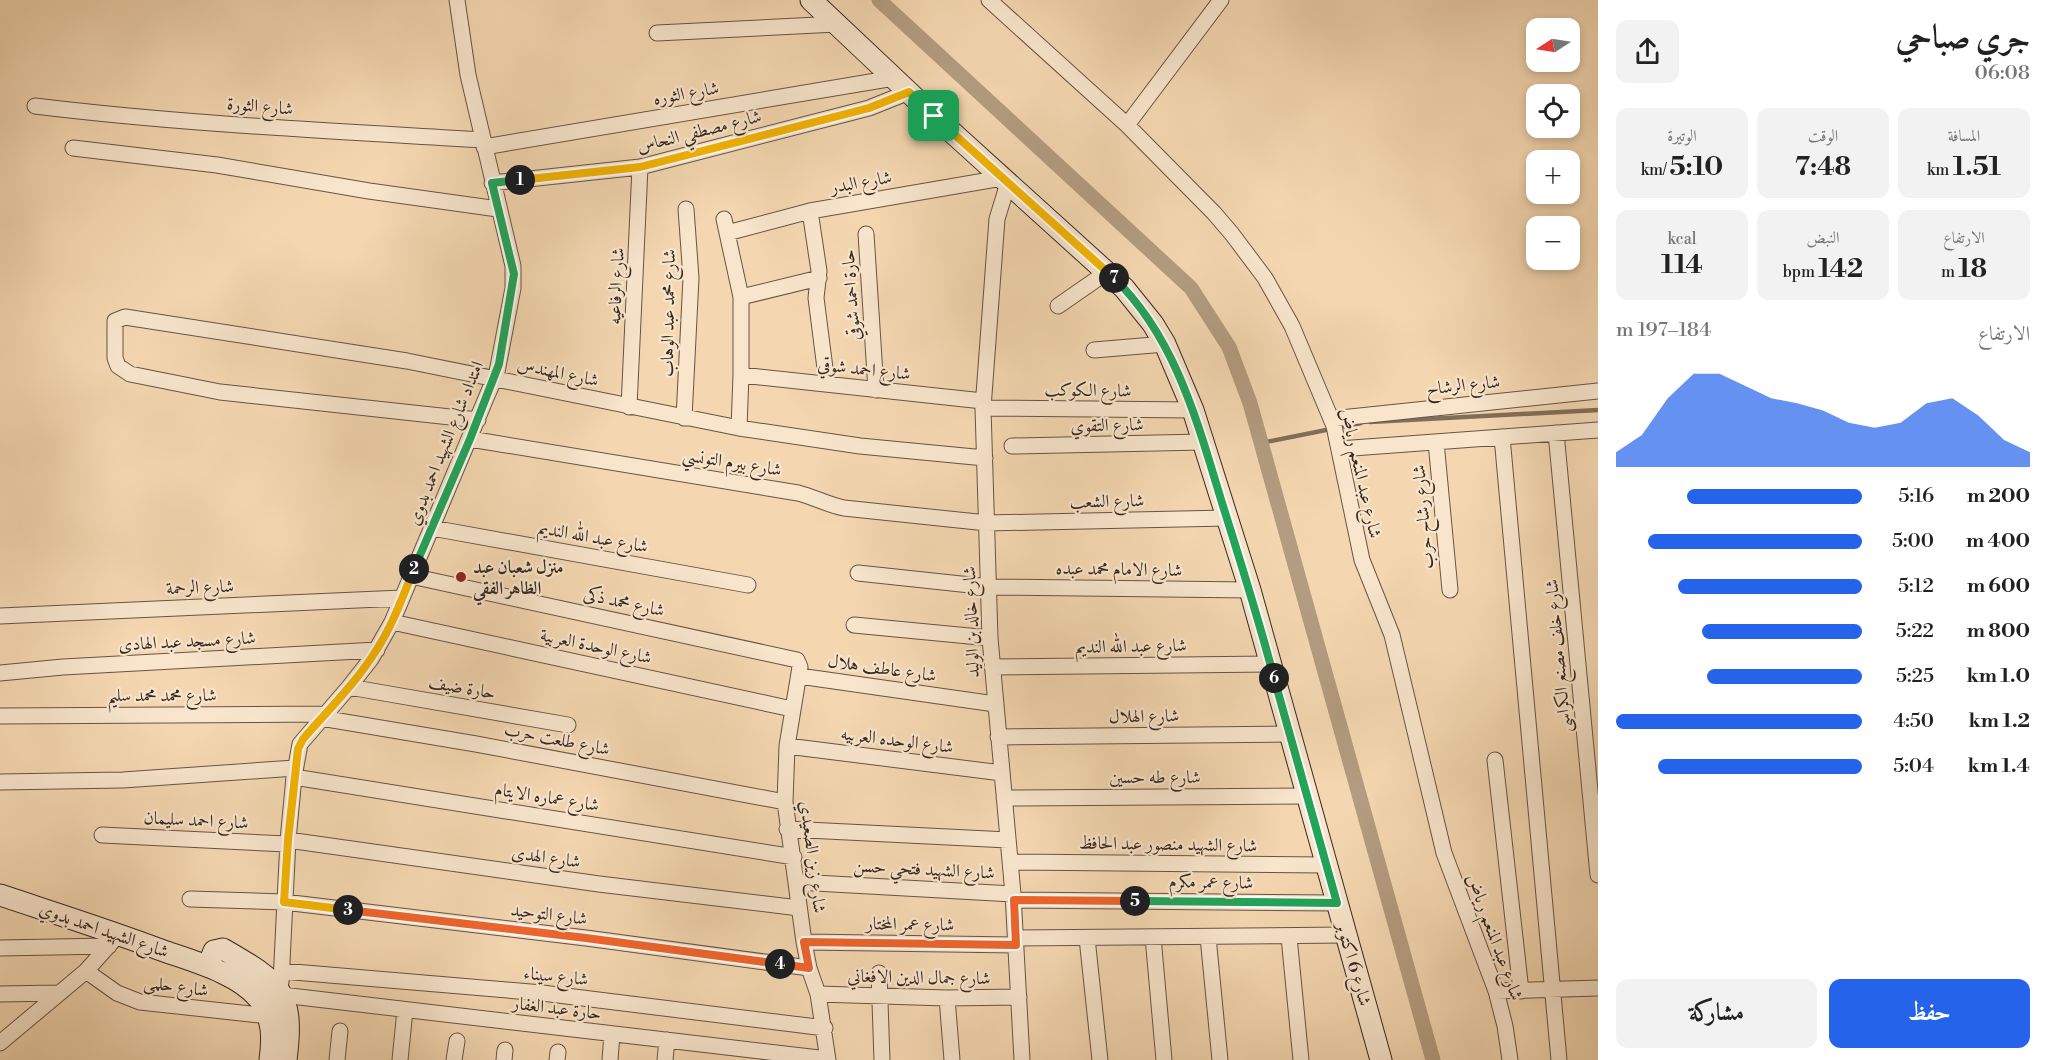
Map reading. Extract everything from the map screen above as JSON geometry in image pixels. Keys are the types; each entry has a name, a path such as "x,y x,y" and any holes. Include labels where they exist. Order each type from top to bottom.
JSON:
{"main road":[{"name":"شارع 6 اكتوبر","path":"811,0 1107,272 1139,305 1165,344 1193,410 1250,590 1381,1060"},
{"name":"شارع الشهيد احمد بدوي","path":"0,895 114,940 208,966 241,983 264,1008"},
{"path":"208,966 214,951 224,949 281,986 290,1023 286,1060"},
{"path":"264,1008 272,1030 270,1060"}],"street":[{"name":"امتداد شارع الشهيد احمد بدوي","path":"281,986 287,842 294,773 300,744 377,650 392,622 478,420 499,364 513,280 513,266 468,75 457,0"},
{"name":"شارع عبد المنعم رياض","path":"989,0 1127,125 1214,213 1265,278 1296,334 1333,423 1357,542 1368,577 1392,635 1444,853 1496,992 1510,1060"},
{"path":"1127,125 1221,0"},
{"path":"657,33 837,24"},
{"name":"شارع الثوره","path":"483,144 901,85"},
{"name":"شارع مصطفي النحاس","path":"492,183 640,167 869,108 901,85"},
{"name":"شارع الثورة","path":"35,106 78,112 483,144"},
{"path":"73,148 217,165 369,191 498,209"},
{"name":"شارع الرفاعيه","path":"629,407 640,167"},
{"name":"شارع البدر","path":"741,297 726,226 1005,180"},
{"name":"شارع خالد بن الوليد","path":"1005,180 997,219 983,405 990,638 1013,897 1022,1060"},
{"name":"شارع محمد عبد الوهاب","path":"684,418 691,278 686,209"},
{"path":"810,211 819,278 816,298 827,384"},
{"name":"حارة احمد شوقي","path":"866,234 876,390"},
{"path":"1058,306 1107,272"},
{"path":"739,428 741,297 819,278"},
{"name":"شارع المهندس","path":"478,420 220,392 130,374 118,366 115,358 115,321 125,316 407,361 739,428 860,446 985,458"},
{"path":"1094,350 1165,344"},
{"name":"شارع احمد شوقي","path":"741,375 983,405"},
{"name":"شارع الرشاح","path":"1333,423 1598,391"},
{"name":"شارع الكوكب","path":"983,405 1193,410"},
{"path":"1339,448 1598,430"},
{"name":"شارع خلف مصنع الكراسى","path":"1556,433 1598,875"},
{"path":"1502,437 1559,1060"},
{"name":"شارع بيرم التونسي","path":"470,439 798,493 828,505 844,508 987,523"},
{"name":"شارع التقوي","path":"1012,446 1203,442"},
{"name":"شارع رشاح حرب","path":"1436,442 1450,590"},
{"name":"شارع الشعب","path":"987,523 1227,518"},
{"name":"شارع عبد الله النديم","path":"432,528 748,585"},
{"name":"شارع الامام محمد عبده","path":"858,573 988,587 1250,590"},
{"name":"شارع محمد ذكى","path":"411,576 794,659"},
{"name":"شارع الرحمة","path":"0,616 402,598"},
{"name":"شارع الوحدة العربية","path":"392,622 792,709"},
{"path":"854,625 990,638"},
{"name":"شارع مسجد عبد الهادى","path":"0,673 63,667 377,650"},
{"name":"شارع زين الصعيدي","path":"794,659 800,663 787,746 785,802 804,942 825,1028 828,1060"},
{"name":"شارع عبد الله النديم","path":"992,668 1271,664"},
{"name":"شارع عاطف هلال","path":"799,676 995,704"},
{"name":"حارة ضيف","path":"349,687 568,725"},
{"name":"شارع محمد محمد سليم","path":"0,716 323,716"},
{"name":"شارع طلعت حرب","path":"323,716 785,802"},
{"name":"شارع الهلال","path":"998,737 1289,734"},
{"name":"شارع الوحده العربيه","path":"787,746 1002,773"},
{"path":"1495,760 1521,991"},
{"name":"شارع عماره الايتام","path":"0,782 294,773 794,857"},
{"name":"شارع طه حسين","path":"1004,798 1306,796"},
{"path":"788,829 1008,840"},
{"name":"شارع احمد سليمان","path":"102,835 287,842"},
{"name":"شارع الهدى","path":"287,842 599,884 800,908"},
{"name":"شارع الشهيد منصور عبد الحافظ","path":"1010,862 1325,865"},
{"name":"شارع الشهيد فتحي حسن","path":"797,882 1013,897"},
{"name":"شارع عمر مكرم","path":"1013,897 1337,903"},
{"name":"شارع التوحيد","path":"190,899 284,902 586,938 809,968"},
{"name":"شارع عمر المختار","path":"804,942 1016,942 1087,938 1346,935"},
{"path":"1153,937 1164,1060"},
{"path":"1289,937 1300,1060"},
{"path":"1087,938 1100,1060"},
{"path":"1208,938 1220,1060"},
{"path":"0,948 114,940"},
{"path":"0,1043 86,971 114,940"},
{"name":"شارع حلمى","path":"86,971 117,993 140,1002 264,1008"},
{"path":"879,973 882,1060"},
{"path":"264,1008 281,986"},
{"name":"حارة عبد الغفار","path":"281,986 405,1010 828,1060"},
{"name":"شارع سيناء","path":"281,986 542,993 825,1028"},
{"path":"1496,992 1598,988"},
{"path":"0,994 60,993"},
{"name":"شارع جمال الدين الافغاني","path":"818,994 947,998 1019,997"},
{"path":"947,998 952,1060"},
{"path":"400,1060 405,1010"},
{"path":"337,1060 340,1031"},
{"path":"610,1060 612,1034"},
{"path":"665,1060 667,1040"},
{"path":"454,1060 457,1041"}],"waterway":[{"path":"879,0 1191,288 1229,347 1250,403 1433,1060"},
{"path":"1370,422 1598,410"},
{"path":"1261,443 1361,423"}],"place":[{"name":"منزل شعبان عبد الظاهر الفقي","path":"461,577"}],"route":[{"path":"909,92 934,116 1124,288 1153,324 1165,344 1193,410 1250,590 1337,903 1014,900 1016,945 804,942 809,968 586,938 284,902 298,749 303,739 371,659 392,622 470,439 499,364 514,274 492,183 640,167 869,108 909,92"}]}
